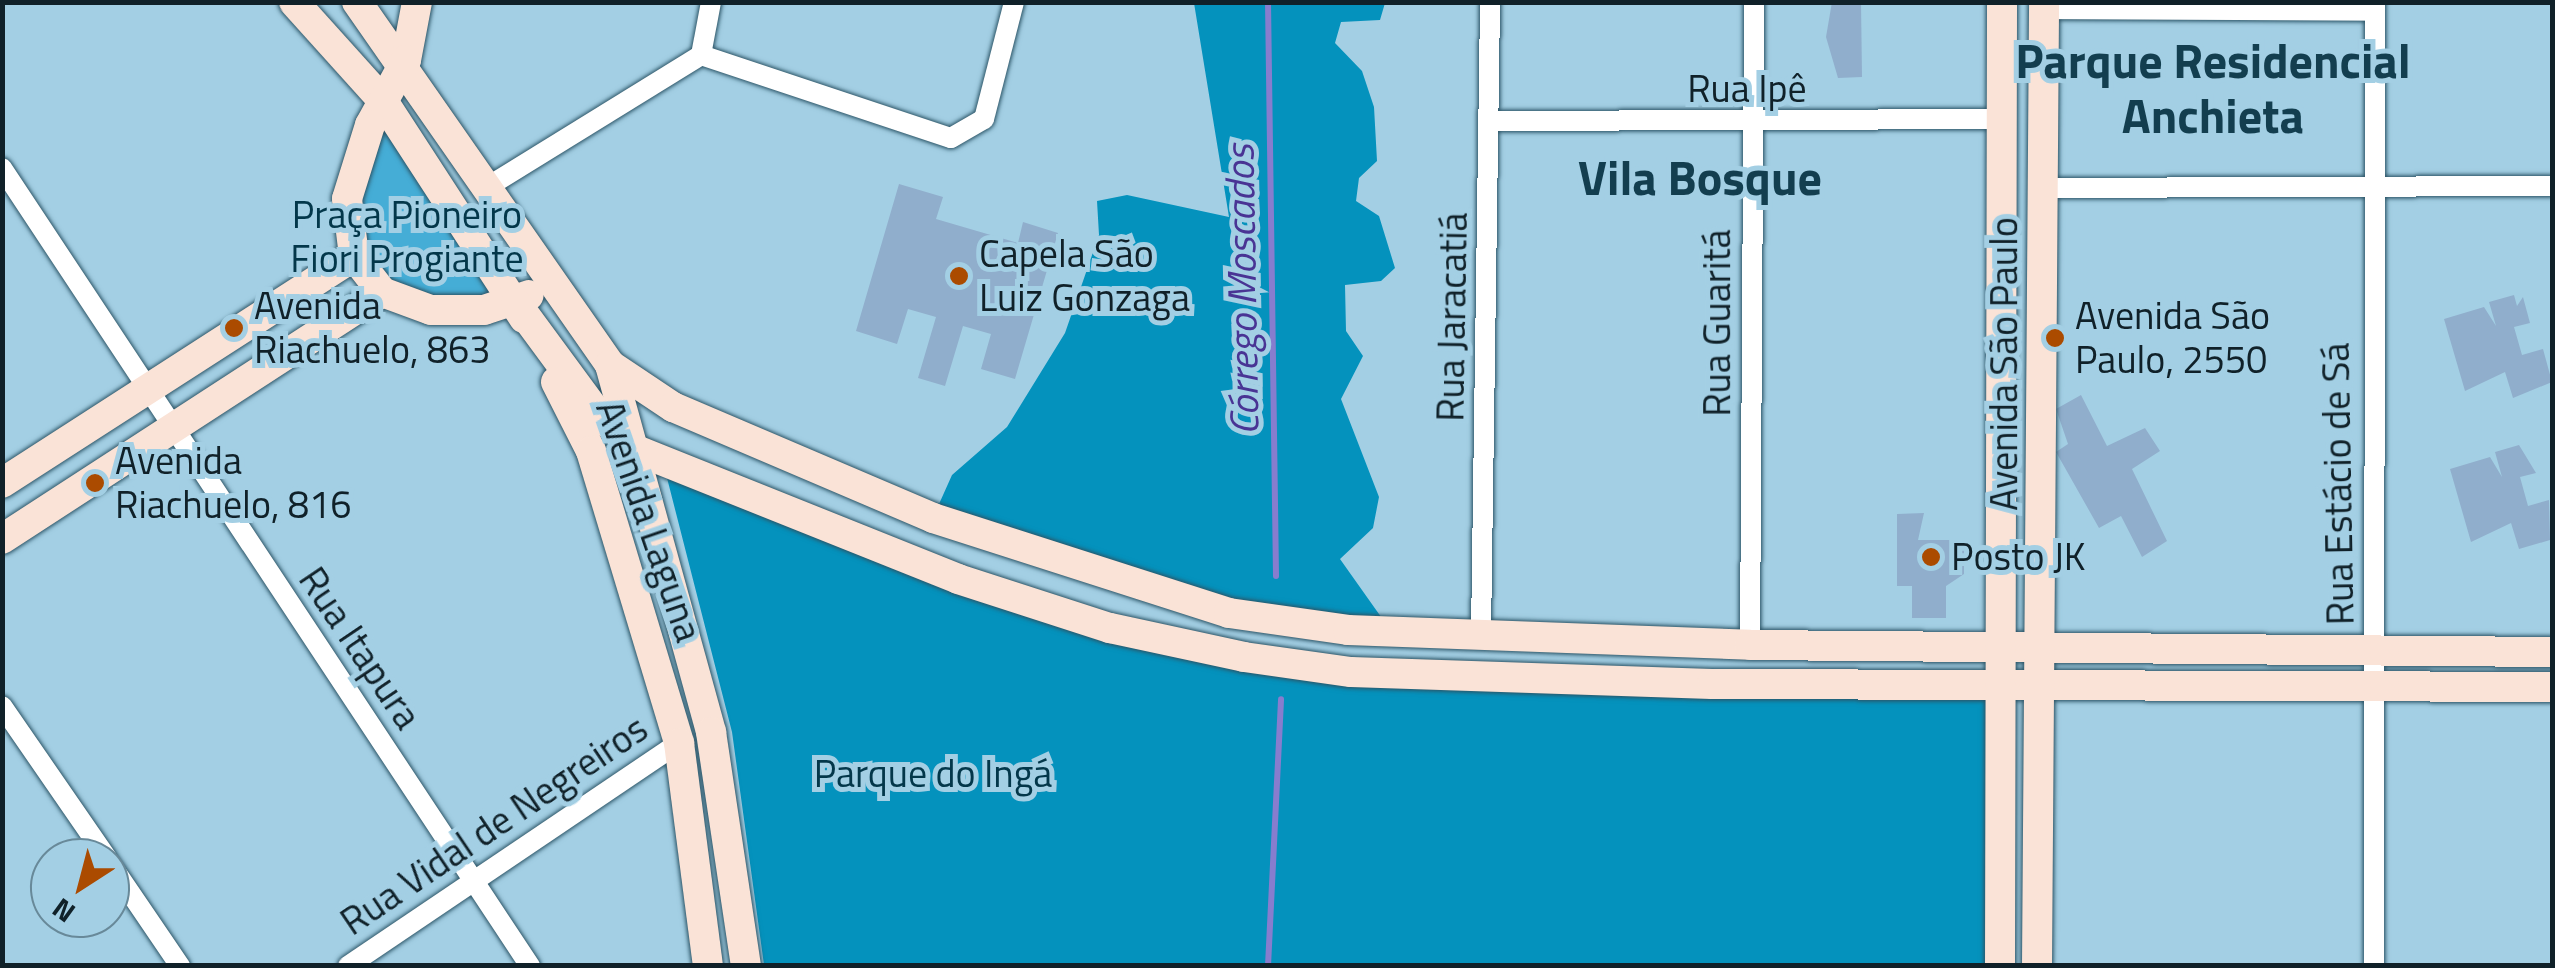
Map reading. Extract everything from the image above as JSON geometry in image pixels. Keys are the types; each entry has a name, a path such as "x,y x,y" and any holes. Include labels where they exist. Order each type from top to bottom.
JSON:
{"main road":[{"name":"Avenida Laguna","path":"294,2 383,101 516,302 591,450 678,743 708,966"},
{"name":"Avenida Laguna","path":"358,2 406,60 610,364 711,732 746,966"},
{"path":"417,2 406,60 383,101 347,198 354,256 382,292 431,310 516,302 552,281"},
{"name":"Avenida São Paulo","path":"2000,966 2002,2"},
{"name":"Avenida São Paulo","path":"2037,966 2045,642 2044,6"},
{"path":"2,483 354,256"},
{"path":"2,539 382,292"},
{"path":"516,302 594,410 636,450 958,578 1110,628 1244,657 1510,679 2552,687"},
{"path":"610,364 673,407 1107,581 1314,626 1750,645 2003,641 2375,653 2552,652"}],"street":[{"path":"489,186 700,55 712,2"},
{"path":"700,55 951,138 978,128 992,101 1014,2"},
{"name":"Rua Jaracatiá","path":"1480,634 1490,2"},
{"name":"Rua Guaritá","path":"1750,645 1754,2"},
{"path":"2044,6 2374,7"},
{"name":"Rua Estácio de Sá","path":"2374,7 2374,966"},
{"name":"Rua Ipê","path":"1491,121 1754,126 2003,119"},
{"name":"Rua Itapura","path":"2,168 530,966"},
{"path":"2044,188 2552,186"},
{"path":"2,706 93,838"},
{"name":"Rua Vidal de Negreiros","path":"348,966 678,743"},
{"path":"130,892 180,966"}],"green space":[{"path":"1194,3 1385,3 1380,20 1341,22 1335,43 1362,71 1374,107 1377,161 1359,178 1356,201 1379,216 1395,268 1381,281 1345,285 1346,331 1363,356 1341,399 1379,497 1373,528 1340,559 1391,631 1229,610 935,513 952,475 1007,427 1065,333 1099,235 1097,201 1127,195 1229,217"},
{"name":"Praça Pioneiro Fiori Progiante","path":"383,101 516,303 405,304 348,235"},
{"name":"Parque do Ingá","path":"666,474 1241,660 1996,692 1994,965 764,965 732,732"}],"building":[{"path":"1832,2 1861,2 1862,77 1838,78 1826,37"},
{"name":"Capela São Luiz Gonzaga","path":"899,184 943,197 936,219 1018,243 1023,222 1058,233 1015,379 981,369 991,334 963,326 945,386 918,378 936,317 908,309 897,344 856,331"},
{"path":"2514,295 2517,306 2523,297 2530,323 2514,327 2522,355 2543,349 2552,382 2513,398 2505,372 2465,391 2444,319 2484,307 2496,326 2489,302"},
{"path":"2081,395 2107,446 2145,428 2160,451 2132,469 2167,541 2142,557 2121,516 2099,528 2056,452 2068,444 2056,409"},
{"path":"2519,445 2536,473 2520,477 2528,506 2549,500 2550,540 2519,549 2511,523 2471,542 2450,469 2490,457 2502,477 2495,452"},
{"name":"Posto JK","path":"1924,513 1918,540 1964,540 1964,574 1946,586 1946,618 1912,618 1912,586 1897,586 1897,514"}],"waterway":[{"name":"Córrego Moscados","path":"1268,2 1276,576"},
{"name":"Córrego Moscados","path":"1268,966 1281,699"}],"place":[{"name":"Capela São Luiz Gonzaga","path":"959,276"},
{"name":"Avenida Riachuelo, 863","path":"234,328"},
{"name":"Avenida São Paulo, 2550","path":"2055,338"},
{"name":"Avenida Riachuelo, 816","path":"95,483"},
{"name":"Posto JK","path":"1931,557"}],"district":[{"name":"Parque Residencial Anchieta","path":"2213,88"},
{"name":"Vila Bosque","path":"1700,178"}]}
